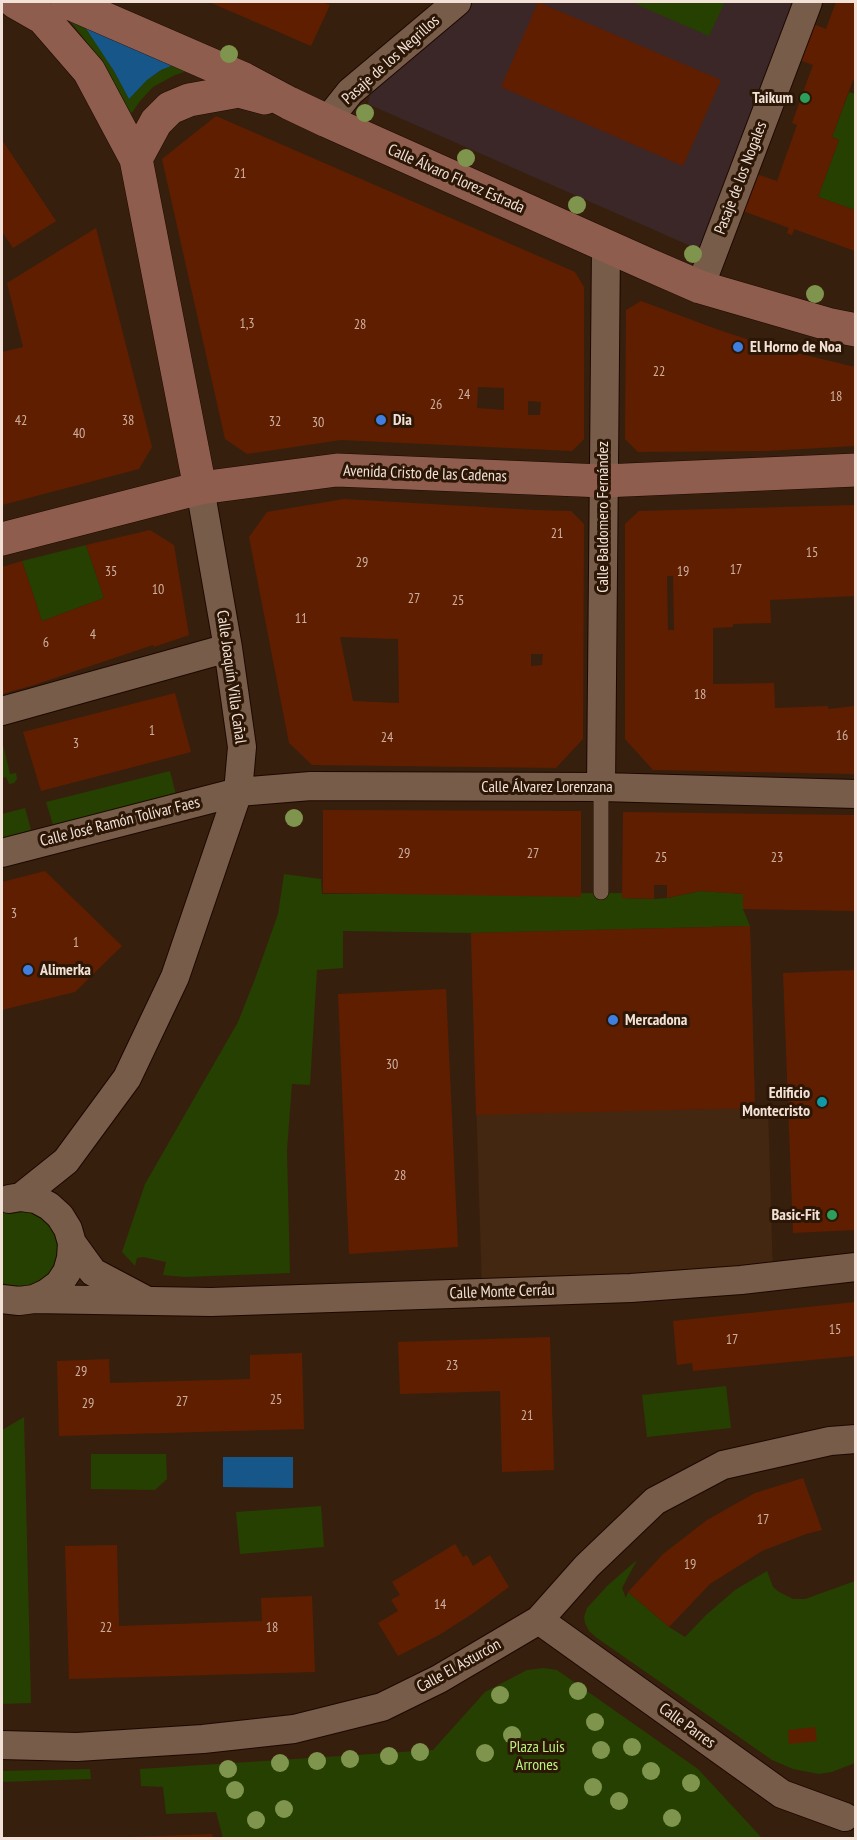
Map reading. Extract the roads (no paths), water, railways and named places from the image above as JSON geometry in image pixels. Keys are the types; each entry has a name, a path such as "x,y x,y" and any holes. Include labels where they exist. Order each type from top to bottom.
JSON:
{"street":[{"name":"Calle Joaquín Villa Cañal","path":"11,1199 66,1161 127,1078 170,987 238,792 242,747 228,648 200,489 136,159 89,71 44,18 15,2"},
{"name":"Calle Álvaro Florez Estrada","path":"67,2 244,78 327,121 700,287 855,330"},
{"name":"Pasaje de los Negrillos","path":"327,121 350,92 458,2"},
{"name":"Pasaje de los Nogales","path":"700,287 808,2"},
{"path":"136,159 156,122 170,108 189,100 239,91 289,103"},
{"name":"Calle Baldomero Fernández","path":"601,787 606,247"},
{"name":"Avenida Cristo de las Cadenas","path":"2,539 200,489 337,470 603,481 855,470"},
{"path":"2,711 228,648"},
{"name":"Calle Álvarez Lorenzana","path":"238,792 311,786 601,787 855,794"},
{"name":"Calle José Ramón Tolívar Faes","path":"2,853 238,792"},
{"path":"60,1216 66,1161"},
{"path":"11,1199 36,1199 49,1206 60,1216"},
{"name":"Calle Monte Cerráu","path":"60,1216 68,1229 72,1243 93,1272 148,1301"},
{"path":"34,1299 47,1293 67,1272 72,1243"},
{"name":"Calle Monte Cerráu","path":"3,1299 19,1301 34,1299 256,1301 631,1288 741,1280 855,1268"},
{"name":"Calle El Asturcón","path":"2,1745 77,1747 202,1739 294,1729 382,1707 439,1679 538,1620 587,1566 655,1501 723,1466 831,1441 855,1439"},
{"name":"Calle Parres","path":"538,1620 782,1794 845,1820"}],"lane":[{"path":"601,787 601,892"}],"water":[{"path":"85,27 181,62 161,70 147,80 129,99 114,71"},
{"path":"223,1457 293,1457 293,1488 223,1487"}],"place":[{"name":"Taikum","path":"805,98"},
{"name":"El Horno de Noa","path":"738,347"},
{"name":"Dia","path":"381,420"},
{"name":"Alimerka","path":"28,970"},
{"name":"Mercadona","path":"613,1020"},
{"name":"Edificio Montecristo","path":"822,1102"},
{"name":"Basic-Fit","path":"832,1215"}],"park label":[{"name":"Plaza Luis Arrones","path":"537,1756"}]}
